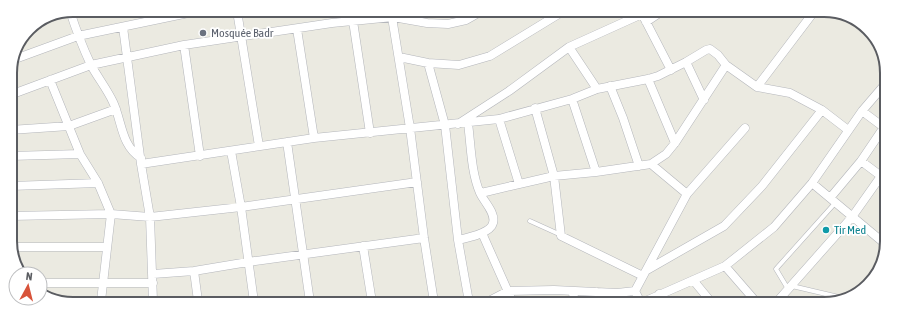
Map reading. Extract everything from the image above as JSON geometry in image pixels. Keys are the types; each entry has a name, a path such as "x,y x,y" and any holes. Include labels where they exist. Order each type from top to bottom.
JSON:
{"street":[{"path":"72,17 78,36 91,65 116,109 121,128 130,149 141,161 200,156 314,138 499,119 572,98 596,89 648,79 671,70 710,49 718,55 726,65 757,86 790,93 822,110 848,130"},
{"path":"20,57 78,36 167,17"},
{"path":"238,17 259,146"},
{"path":"17,92 91,65 127,56 184,45 375,17"},
{"path":"392,17 410,128 433,297"},
{"path":"403,17 426,23 448,24 466,20 471,17"},
{"path":"399,58 428,63 459,65 490,56 554,17"},
{"path":"457,124 509,91 569,47 633,17"},
{"path":"644,17 671,70"},
{"path":"646,22 654,17"},
{"path":"757,86 810,17"},
{"path":"353,21 370,133"},
{"path":"123,27 150,217 153,297"},
{"path":"297,29 314,138"},
{"path":"184,45 200,156"},
{"path":"569,47 596,89"},
{"path":"686,62 704,100"},
{"path":"428,63 445,125 458,240 468,297"},
{"path":"480,193 554,176 651,164 666,154 675,143 726,65"},
{"path":"648,79 675,143"},
{"path":"50,80 80,154 98,183 111,214 101,297"},
{"path":"610,86 624,118 639,166"},
{"path":"653,297 725,266 774,227 812,183 848,130 880,90"},
{"path":"572,98 596,172"},
{"path":"535,108 554,176 561,236 645,273"},
{"path":"17,130 69,126 116,109"},
{"path":"645,273 724,226 762,186 822,110"},
{"path":"862,111 880,124"},
{"path":"499,119 519,184"},
{"path":"458,240 482,233 491,227 494,222 492,214 480,193 475,174 468,123"},
{"path":"634,291 686,194 745,128"},
{"path":"833,200 880,135"},
{"path":"287,142 309,297"},
{"path":"231,151 241,207 253,297"},
{"path":"17,156 80,154"},
{"path":"861,161 880,173"},
{"path":"651,164 686,194"},
{"path":"782,297 852,217 880,179"},
{"path":"17,216 111,214 150,217 241,207 417,182"},
{"path":"17,186 98,183"},
{"path":"812,183 880,239"},
{"path":"482,233 510,297"},
{"path":"153,274 194,271 248,262 424,238"},
{"path":"363,246 371,297"},
{"path":"18,247 107,247"},
{"path":"725,266 752,297"},
{"path":"194,271 197,297"},
{"path":"693,280 707,297"},
{"path":"48,283 153,283"},
{"path":"498,297 508,292 572,291 617,293 634,291"},
{"path":"572,291 574,297"},
{"path":"634,291 638,297"},
{"path":"596,292 599,297"}],"lane":[{"path":"833,200 776,269 790,288 833,296"},
{"path":"530,221 561,236"}],"place":[{"name":"Mosquée Badr","path":"203,33"},
{"name":"Tir Med","path":"826,230"}]}
